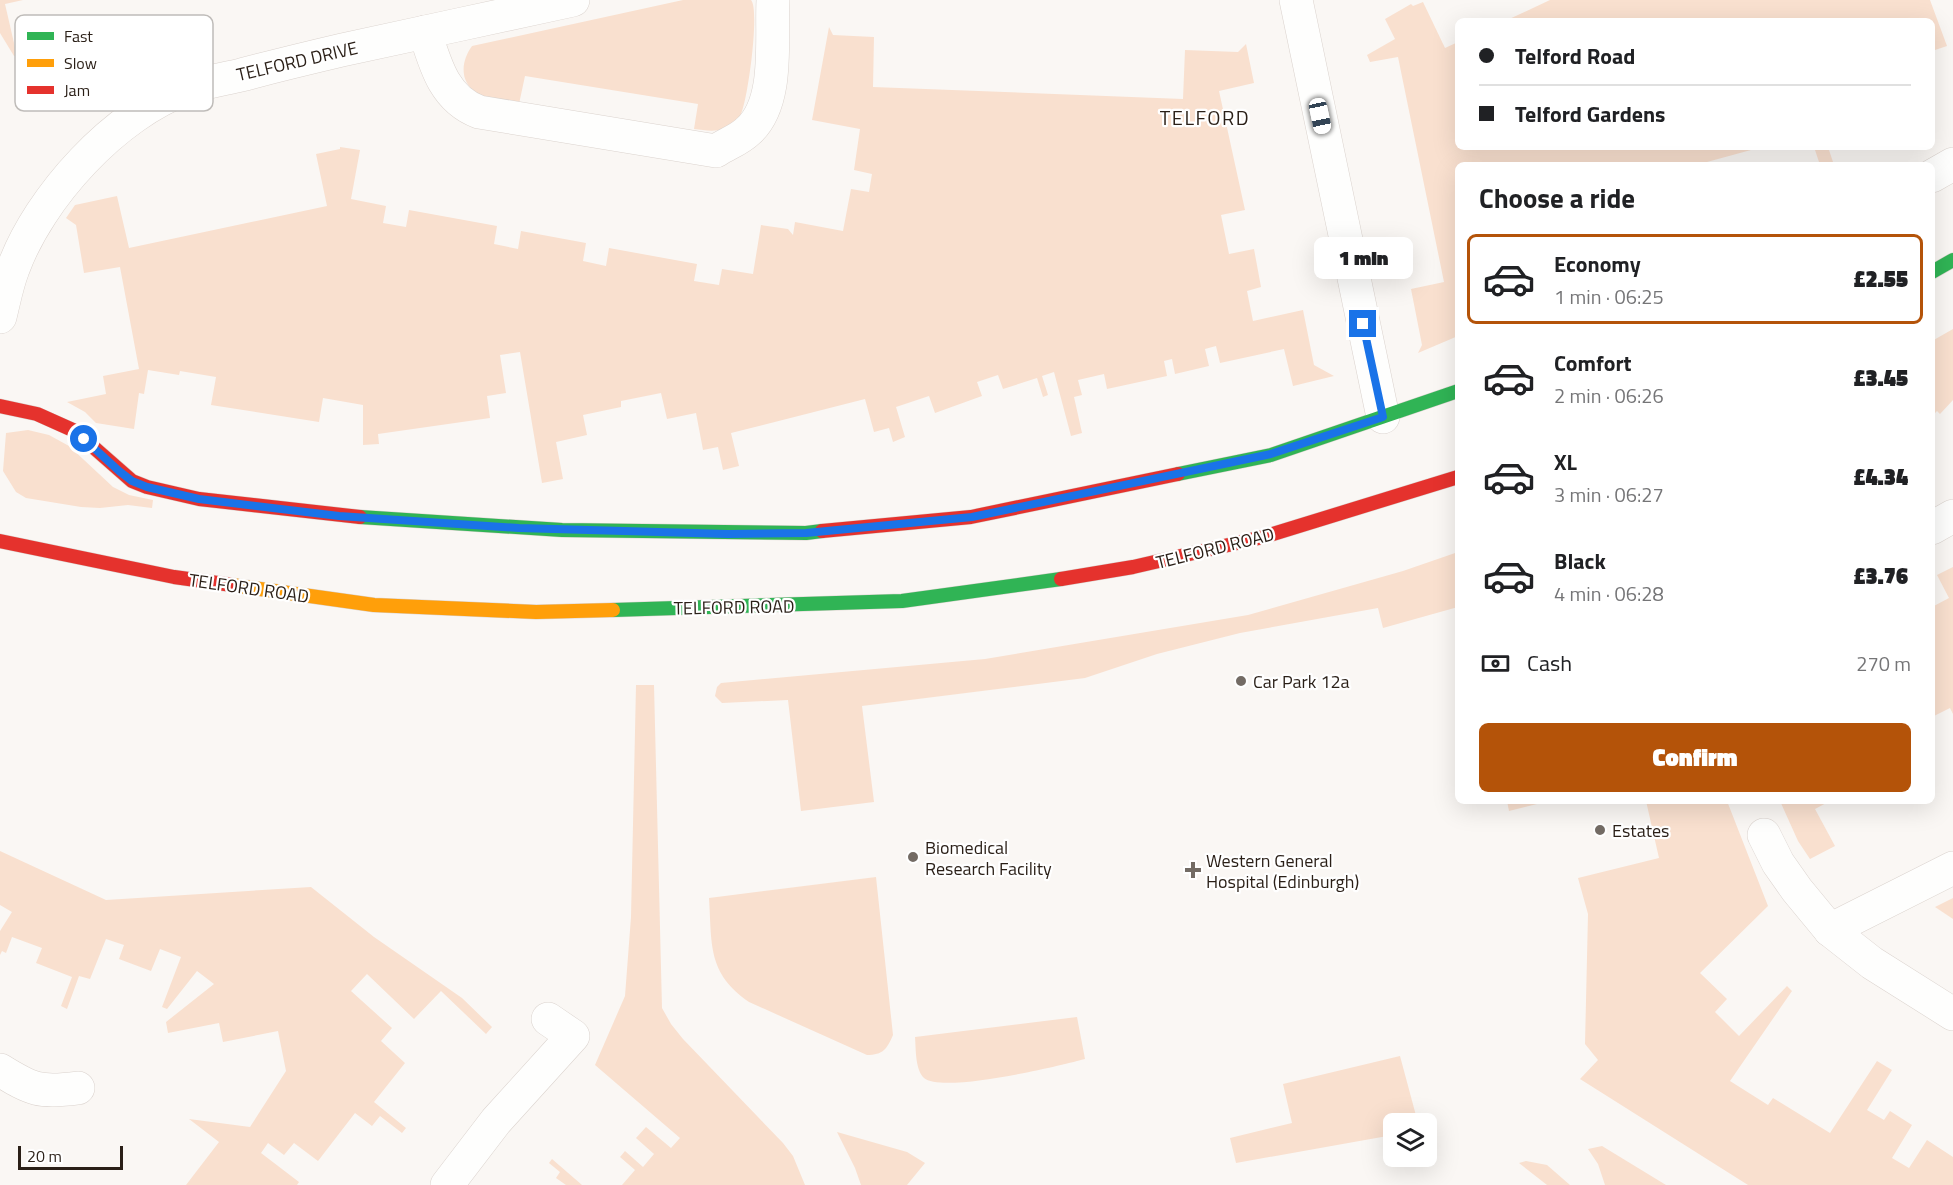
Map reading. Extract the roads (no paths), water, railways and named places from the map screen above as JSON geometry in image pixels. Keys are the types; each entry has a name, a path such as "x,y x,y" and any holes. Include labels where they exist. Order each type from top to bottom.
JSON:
{"main road":[{"path":"1935,270 1953,260"},
{"path":"0,406 37,414 75,431 119,471 140,484 199,499 339,516 465,525 728,534 806,533 972,517 1271,454 1455,392"},
{"name":"TELFORD ROAD","path":"0,541 174,577 374,605 536,612 902,602 1133,567 1263,537 1455,478"}],"street":[{"name":"TELFORD DRIVE","path":"213,82 315,56 573,0"},
{"path":"425,32 440,77 468,108 478,112 716,151 747,133 758,119 766,102 771,58 773,0"},
{"path":"1296,0 1383,417"},
{"name":"TELFORD DRIVE","path":"0,317 13,269 37,220 48,204 87,157 145,111"},
{"path":"1935,174 1953,164"},
{"path":"1935,526 1953,516"},
{"path":"1764,835 1778,863 1830,930 1872,963 1953,1014"},
{"path":"1830,930 1953,868"},
{"path":"447,1185 496,1121 573,1036 548,1019"},
{"path":"0,1070 25,1086 51,1090 78,1088"}],"place":[{"name":"Car Park 12a","path":"1241,681"},
{"name":"Estates","path":"1600,830"},
{"name":"Biomedical Research Facility","path":"913,857"},
{"name":"Western General Hospital (Edinburgh)","path":"1193,870"}],"district":[{"name":"TELFORD","path":"1205,117"}]}
